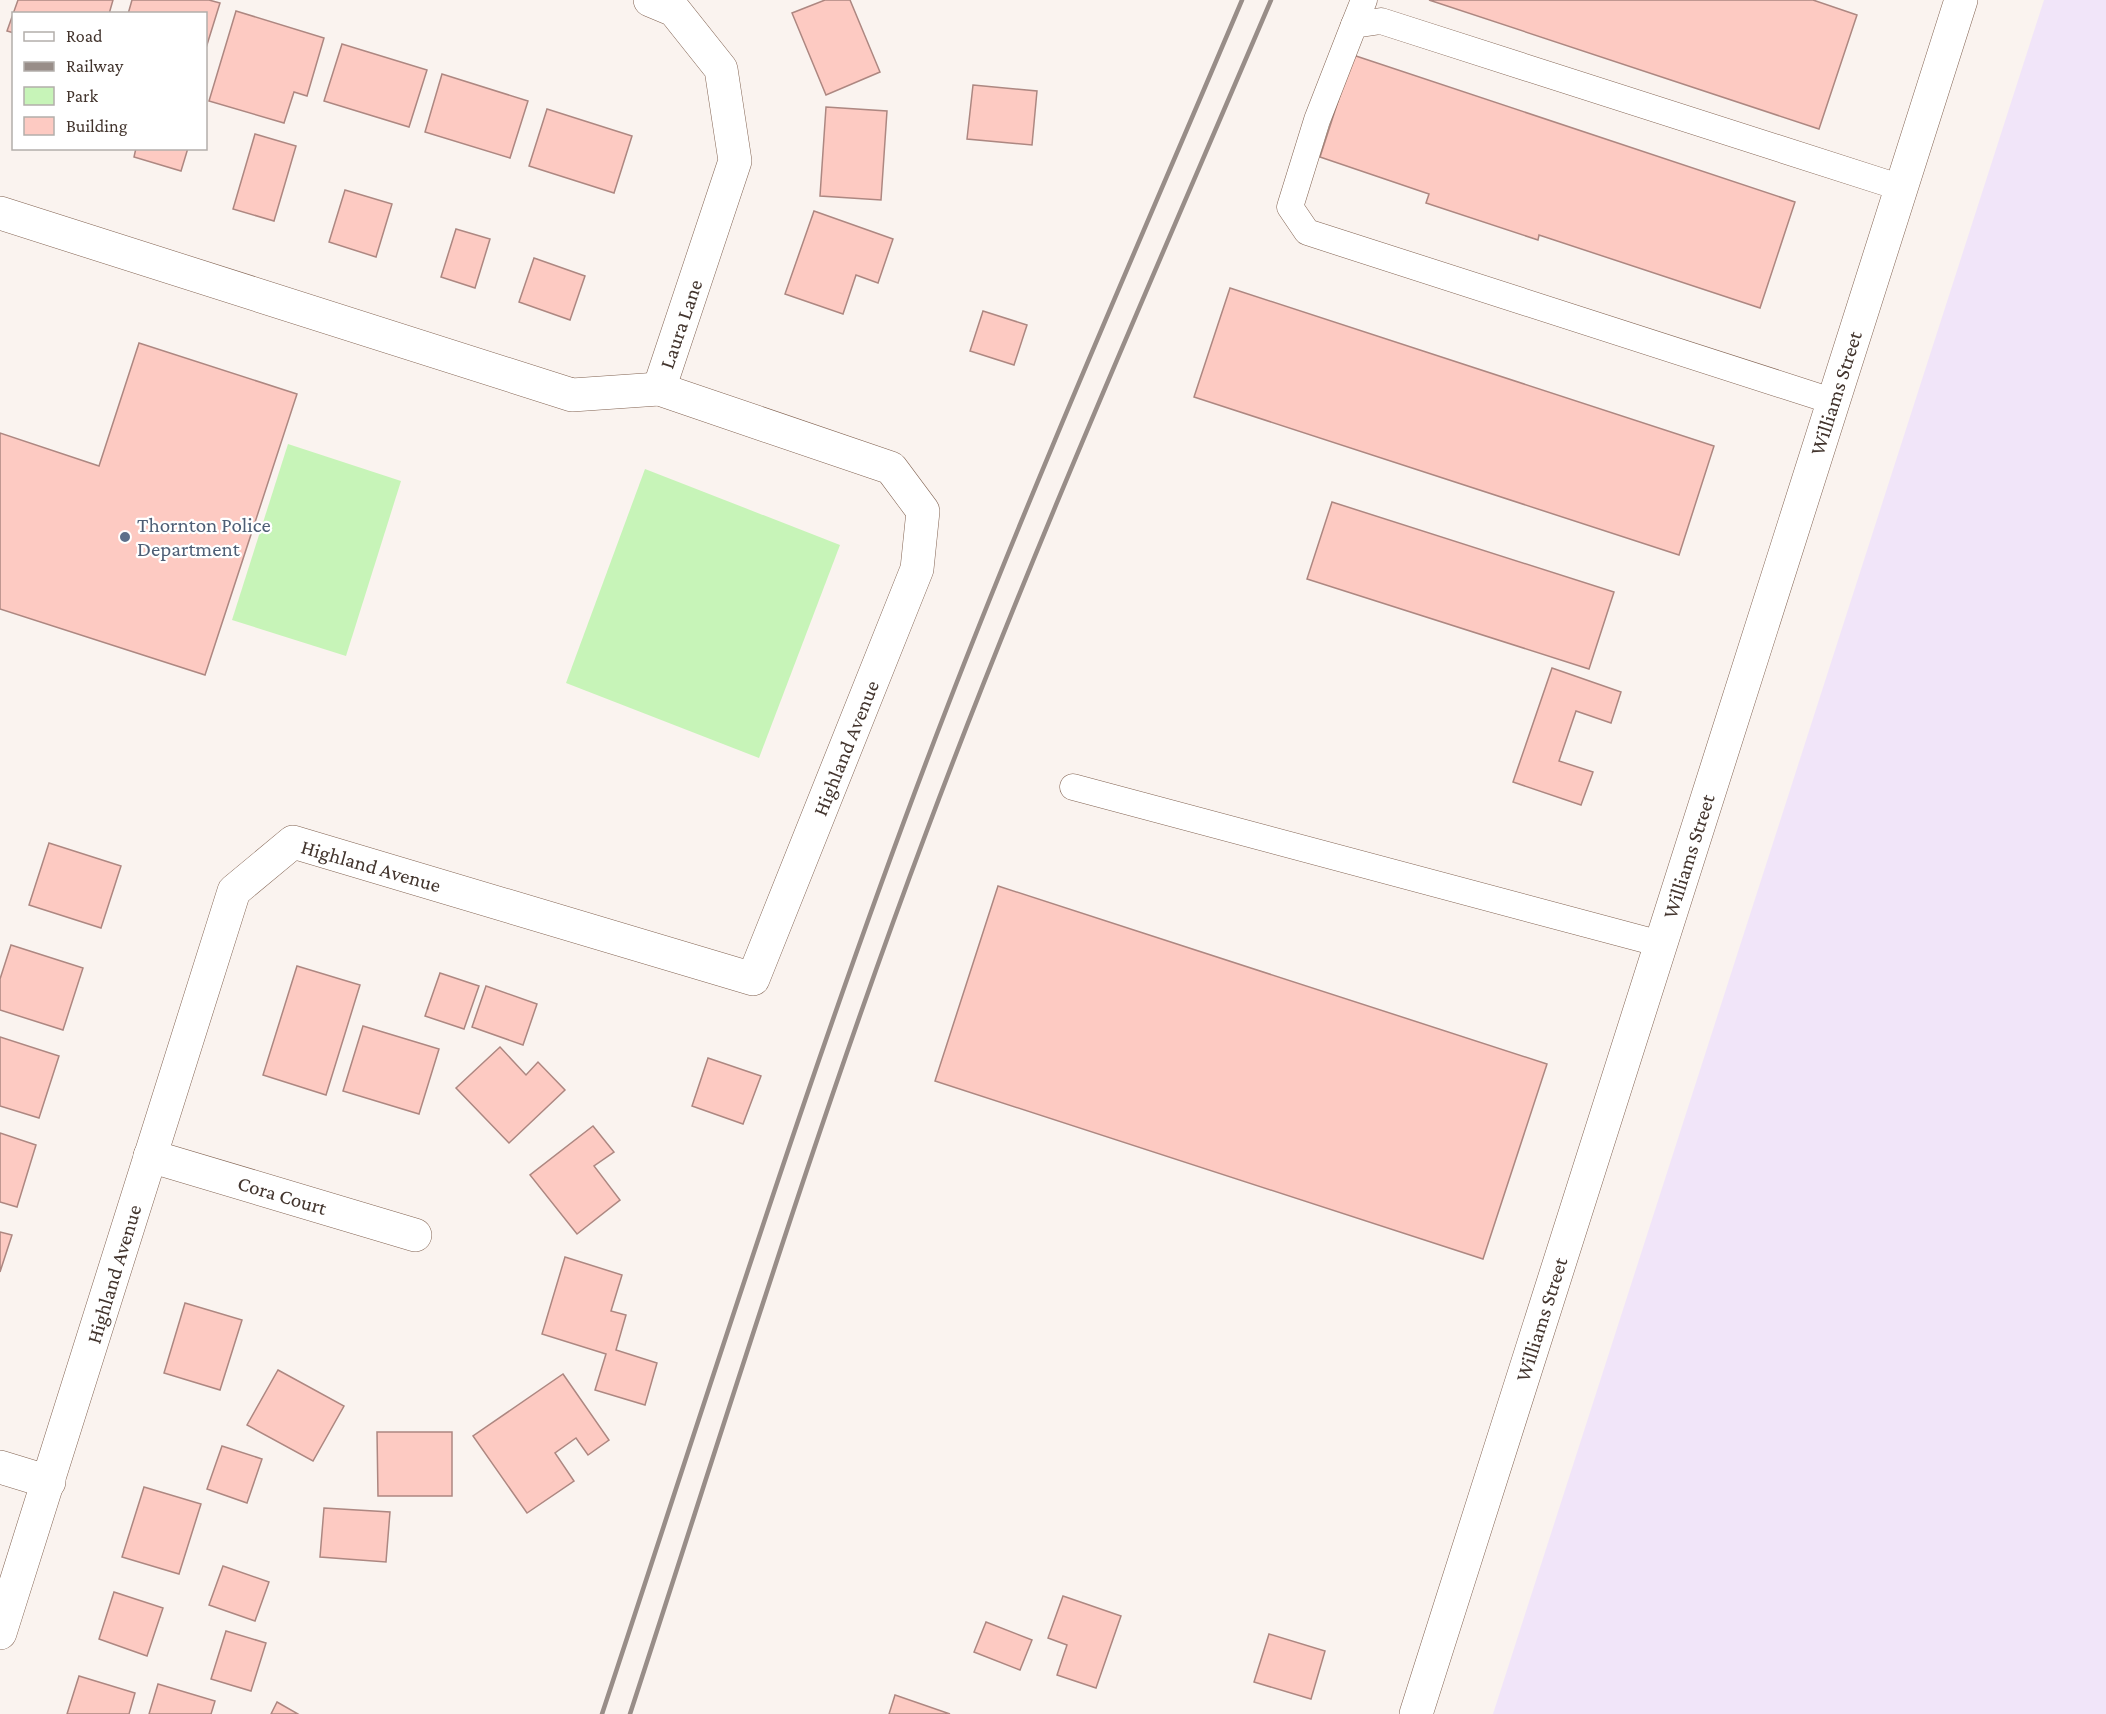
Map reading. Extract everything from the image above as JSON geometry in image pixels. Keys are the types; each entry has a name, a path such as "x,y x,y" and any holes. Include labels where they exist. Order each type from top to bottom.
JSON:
{"street":[{"name":"Laura Lane","path":"650,0 674,10 721,69 735,161 659,389 891,468 923,512"},
{"name":"Williams Street","path":"1416,1714 1961,0"},
{"path":"0,213 572,395 659,389"},
{"name":"Highland Avenue","path":"0,1633 234,891 293,842 753,978 917,569 923,512"},
{"name":"Cora Court","path":"150,1156 415,1235"},
{"path":"0,1467 49,1482"}],"lane":[{"path":"1364,0 1317,120 1290,207 1307,232 1835,402"},
{"path":"1354,25 1381,21 1902,188"},
{"path":"1074,787 1661,944"}],"shaded area":[{"path":"2044,0 2106,0 2106,1714 1493,1714"}],"green space":[{"path":"288,444 401,481 346,656 232,620"},
{"path":"645,469 840,545 759,758 566,683"}],"building":[{"path":"18,0 113,0 110,12 14,12"},
{"path":"132,0 209,0 220,3 207,45 207,12 129,12"},
{"path":"825,0 850,0 880,72 826,95 792,13"},
{"path":"1429,0 1813,0 1857,15 1819,129"},
{"path":"236,11 324,38 307,96 294,92 284,123 209,101"},
{"path":"12,17 12,32 7,31"},
{"path":"342,44 427,70 409,127 324,101"},
{"path":"1353,55 1795,202 1760,308 1539,235 1538,240 1426,203 1429,194 1320,157"},
{"path":"442,74 528,101 510,158 425,132"},
{"path":"973,85 1037,91 1032,145 967,139"},
{"path":"826,107 887,111 881,200 820,196"},
{"path":"547,109 632,136 614,193 529,166"},
{"path":"255,134 296,146 274,221 233,209"},
{"path":"136,150 187,150 181,171 134,157"},
{"path":"345,190 392,204 376,257 329,242"},
{"path":"814,211 893,239 878,283 856,275 843,314 785,294"},
{"path":"456,229 490,239 475,288 441,277"},
{"path":"534,258 585,276 570,320 519,302"},
{"path":"1230,288 1714,446 1679,555 1194,397"},
{"path":"983,311 1027,325 1014,365 970,351"},
{"name":"Thornton Police Department","path":"139,343 297,394 205,675 0,609 0,433 99,466"},
{"path":"1332,502 1614,592 1589,669 1307,579"},
{"path":"1552,668 1621,692 1611,723 1576,711 1559,761 1593,772 1581,805 1513,782"},
{"path":"49,843 121,866 101,928 29,905"},
{"path":"998,886 1547,1064 1483,1259 935,1081"},
{"path":"11,945 83,968 63,1030 0,1010 0,979"},
{"path":"297,966 360,985 326,1095 263,1075"},
{"path":"440,973 479,986 464,1029 425,1016"},
{"path":"486,986 537,1004 523,1045 472,1027"},
{"path":"363,1026 439,1049 419,1114 343,1091"},
{"path":"0,1037 59,1056 39,1118 0,1106"},
{"path":"500,1047 526,1075 538,1062 565,1090 509,1143 456,1088"},
{"path":"708,1058 761,1076 743,1124 692,1106"},
{"path":"593,1126 614,1152 594,1166 620,1200 577,1234 530,1175"},
{"path":"0,1133 36,1145 17,1207 0,1202"},
{"path":"0,1232 12,1235 0,1272"},
{"path":"565,1257 622,1275 611,1311 626,1315 616,1350 657,1363 645,1405 595,1390 606,1354 542,1334"},
{"path":"185,1303 242,1320 220,1390 164,1373"},
{"path":"278,1370 344,1406 313,1461 247,1425"},
{"path":"563,1374 609,1440 588,1455 576,1438 555,1453 574,1481 527,1513 473,1436"},
{"path":"377,1432 452,1432 452,1496 378,1496"},
{"path":"222,1446 262,1459 247,1503 207,1489"},
{"path":"144,1487 201,1504 179,1574 122,1557"},
{"path":"324,1508 390,1512 386,1562 320,1557"},
{"path":"223,1566 269,1582 255,1621 209,1605"},
{"path":"114,1592 163,1608 147,1656 99,1639"},
{"path":"1063,1596 1121,1616 1096,1688 1057,1675 1067,1645 1048,1638"},
{"path":"986,1622 1032,1640 1020,1670 974,1652"},
{"path":"226,1631 266,1643 251,1691 211,1679"},
{"path":"1269,1634 1325,1651 1311,1699 1254,1682"},
{"path":"79,1676 135,1693 129,1714 67,1714"},
{"path":"158,1684 215,1701 211,1714 149,1714"},
{"path":"895,1695 950,1714 889,1714"},
{"path":"277,1702 298,1714 271,1714"}],"railway":[{"path":"602,1714 769,1207 901,830 1019,527 1242,0"},
{"path":"630,1714 810,1162 926,833 1050,519 1271,0"}],"place":[{"name":"Thornton Police Department","path":"125,537"}]}
